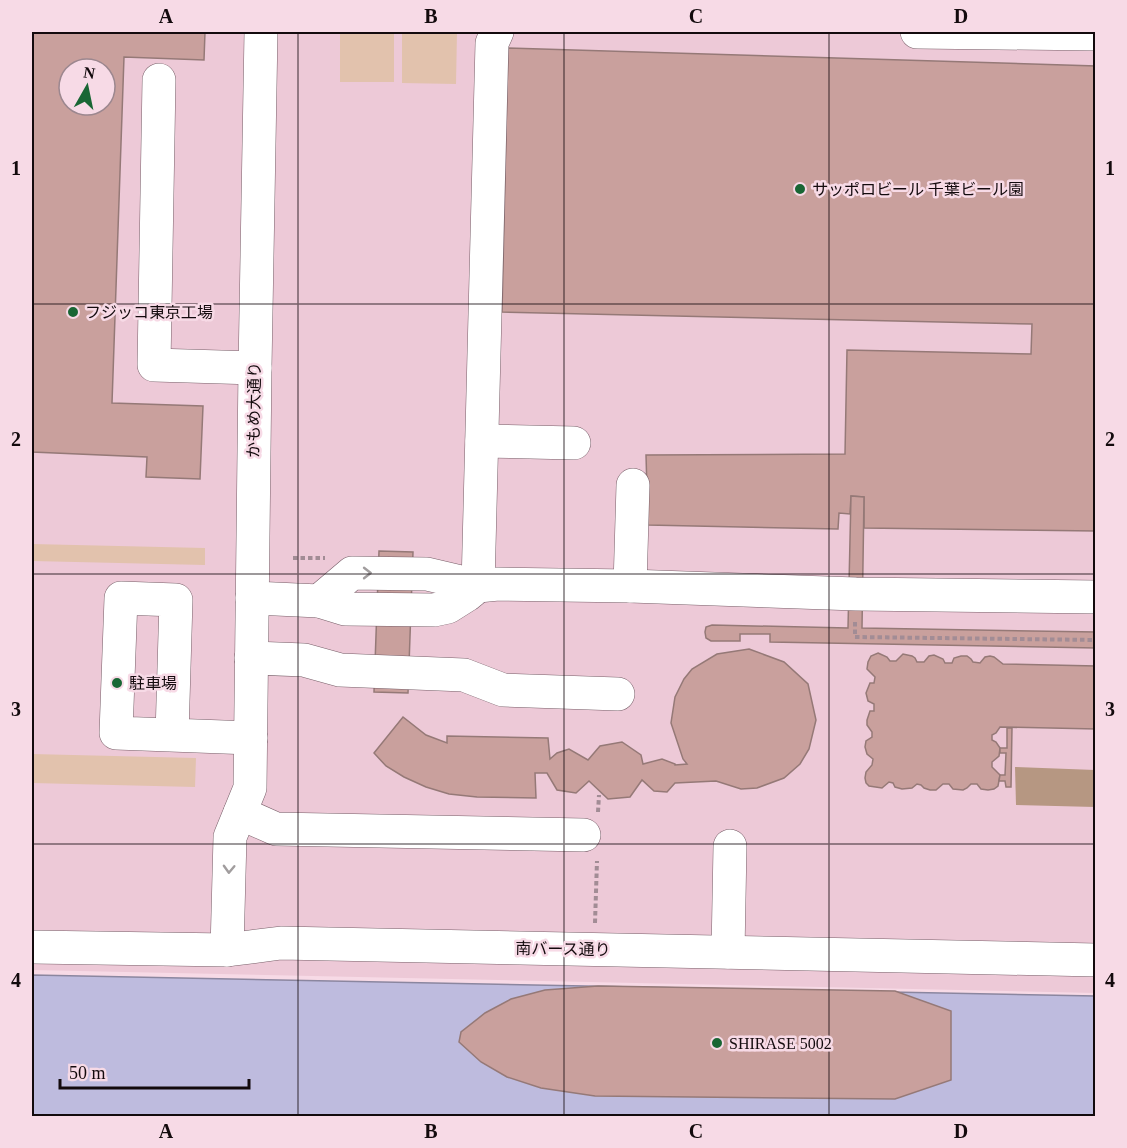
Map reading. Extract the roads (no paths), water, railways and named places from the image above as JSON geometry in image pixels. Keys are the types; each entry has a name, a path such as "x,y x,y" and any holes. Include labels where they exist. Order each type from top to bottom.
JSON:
{"street":[{"name":"かもめ大通り","path":"227,951 230,837 245,800 251,738 261,32"},
{"path":"478,586 492,43 497,32"},
{"path":"916,32 1095,34"},
{"path":"159,80 154,365 255,368"},
{"path":"482,441 574,443"},
{"path":"630,586 633,486"},
{"path":"252,598 319,601 352,573 428,574 478,586 498,584 630,586 856,594 1095,597"},
{"path":"251,658 304,660 340,670 464,675 503,690 618,694"},
{"path":"172,735 251,738"},
{"path":"245,800 276,829 593,835"},
{"path":"728,952 730,846"},
{"name":"南バース通り","path":"32,947 227,951 281,943 1095,960"}],"place":[{"name":"サッポロビール 千葉ビール園","path":"800,189"},
{"name":"フジッコ東京工場","path":"73,312"},
{"name":"駐車場","path":"117,683"},
{"name":"SHIRASE 5002","path":"717,1043"}]}
